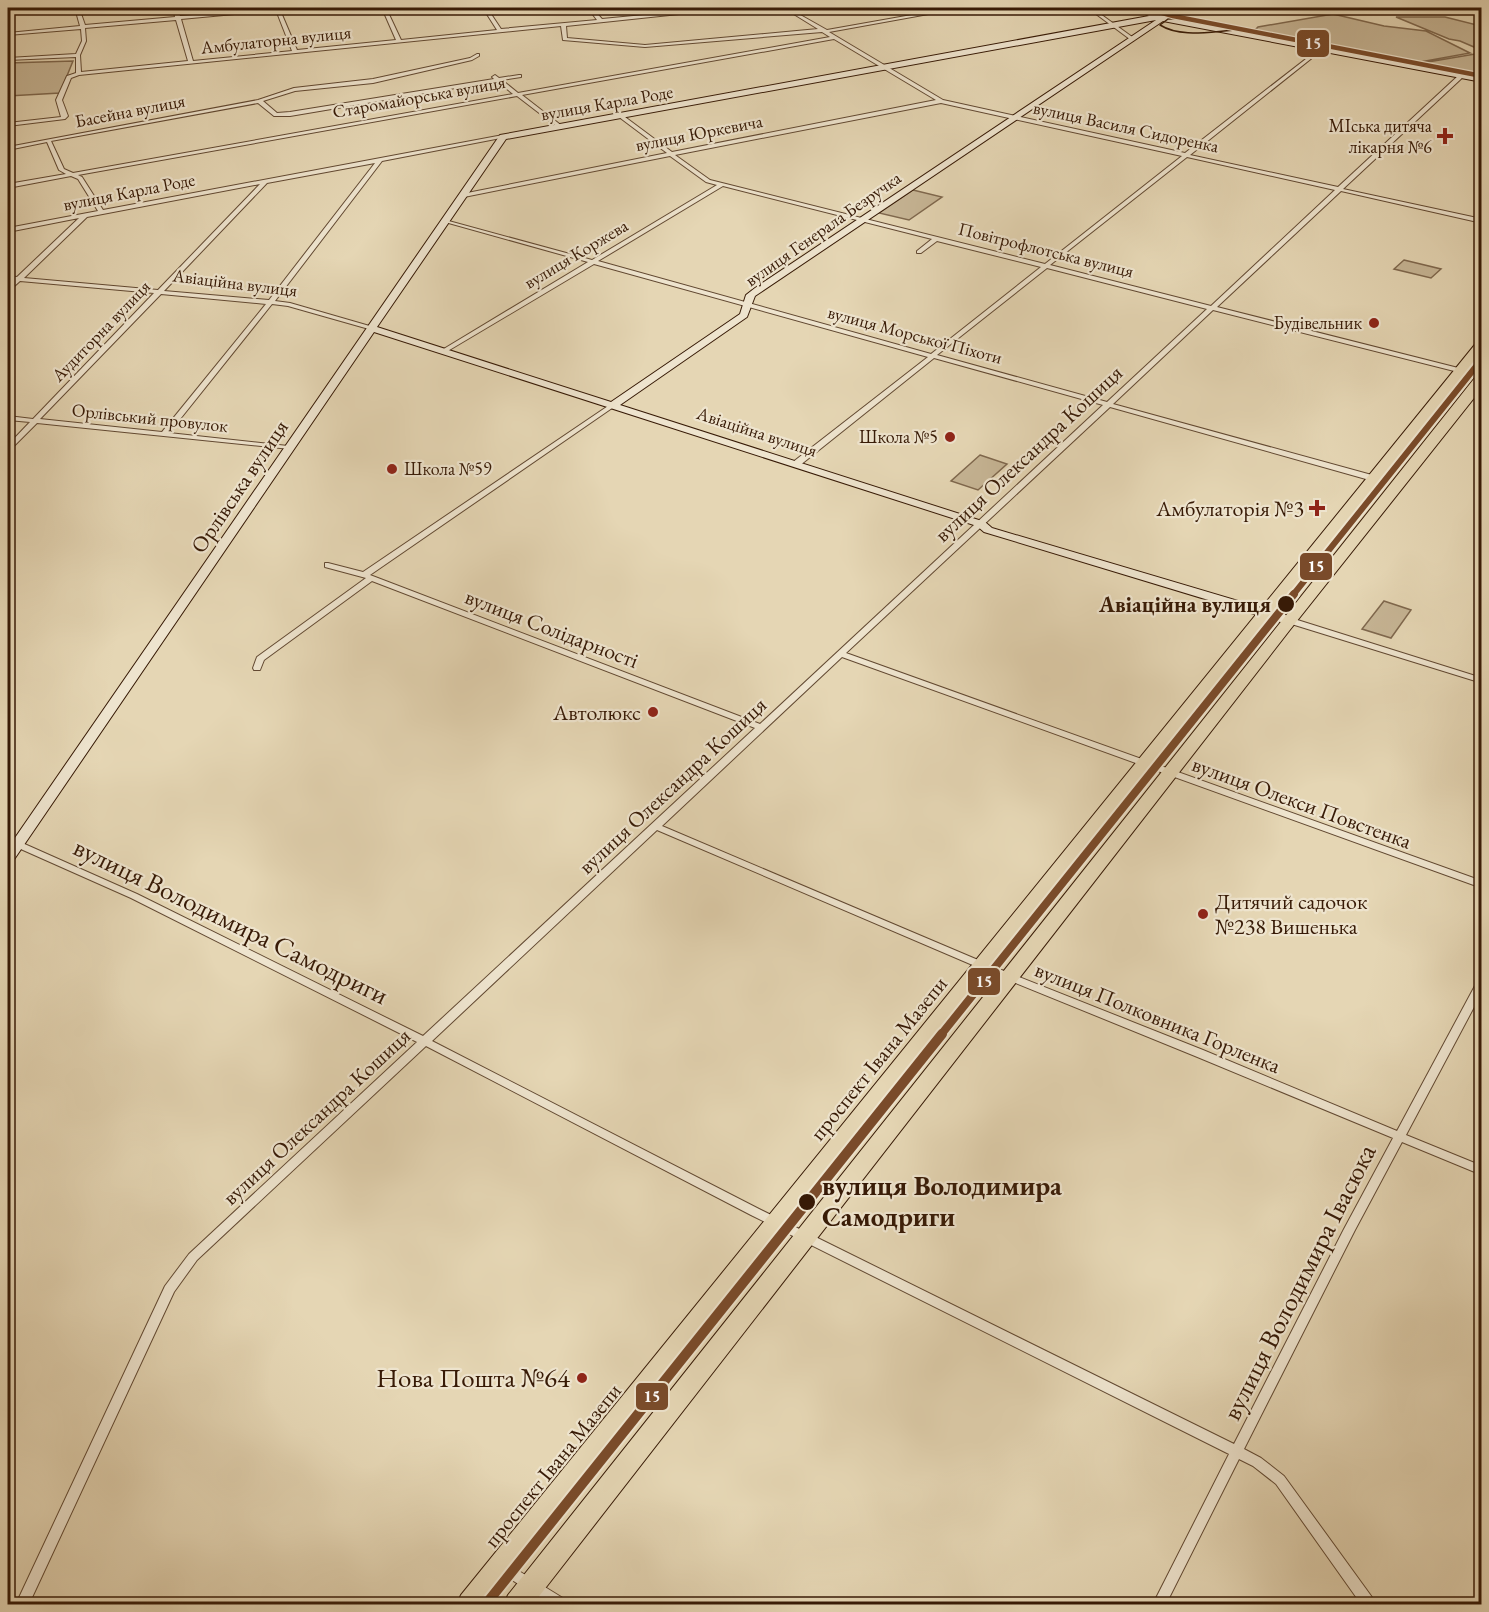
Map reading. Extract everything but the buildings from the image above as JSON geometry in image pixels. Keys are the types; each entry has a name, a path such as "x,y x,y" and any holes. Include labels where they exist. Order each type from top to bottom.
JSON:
{"highway":[{"name":"проспект Івана Мазепи","path":"470,1605 1482,345"},
{"path":"517,1605 1170,774 1288,620 1392,494 1482,377"}],"street":[{"path":"8,125 63,118 59,100 69,77 79,74 78,54 84,41 83,27 77,8"},
{"path":"175,8 191,63"},
{"path":"278,8 295,52"},
{"path":"8,34 283,8"},
{"path":"384,8 399,41"},
{"path":"485,8 500,31"},
{"path":"590,8 600,20"},
{"name":"Амбулаторна вулиця","path":"79,74 693,9 726,8"},
{"name":"вулиця Василя Сидоренка","path":"786,8 941,101 1482,220"},
{"path":"563,24 565,39 634,46 826,31 956,8"},
{"path":"1089,8 1133,39"},
{"path":"1137,8 1161,17 1482,80"},
{"path":"1155,8 1161,17"},
{"name":"вулиця Карла Роде","path":"8,230 381,159 1212,8"},
{"name":"вулиця Генерала Безручка","path":"257,668 260,659 367,577 744,315 751,296 758,290 1133,39 1161,17"},
{"name":"Старомайорська вулиця","path":"8,186 147,159 836,37"},
{"path":"796,464 1320,49"},
{"path":"8,59 78,54"},
{"name":"Басейна вулиця","path":"8,148 259,101 294,90 387,79 472,59 477,55"},
{"path":"492,75 560,127"},
{"path":"259,101 276,115 282,115 519,76"},
{"name":"вулиця Олександра Кошиця","path":"22,1605 169,1289 193,1257 1461,76"},
{"name":"вулиця Юркевича","path":"464,195 941,101"},
{"name":"Повітрофлотська вулиця","path":"621,116 703,179 1482,377"},
{"name":"Орлівська вулиця","path":"8,858 503,137"},
{"path":"49,142 62,170 80,178 101,212"},
{"path":"164,435 271,302 381,159"},
{"name":"Аудиторна вулиця","path":"8,449 266,182"},
{"name":"вулиця Коржева","path":"444,351 723,184"},
{"path":"8,289 86,215"},
{"name":"вулиця Морської Піхоти","path":"447,221 1376,479"},
{"path":"919,252 937,238"},
{"name":"Авіаційна вулиця","path":"8,278 288,304 614,405 981,524 988,530 1267,613 1482,681"},
{"name":"Орлівський провулок","path":"8,418 288,448"},
{"name":"вулиця Солідарності","path":"327,565 367,577 762,728"},
{"name":"вулиця Олекси Повстенка","path":"840,654 1482,885"},
{"name":"вулиця Полковника Горленка","path":"655,826 1010,978 1482,1172"},
{"name":"вулиця Володимира Самодриги","path":"17,844 134,896 424,1041 806,1238 1257,1462 1280,1480 1368,1605"},
{"name":"вулиця Володимира Івасюка","path":"1159,1605 1350,1229 1482,982"},
{"path":"501,1566 561,1605"}],"shaded area":[{"path":"1333,14 1384,26 1426,31 1470,53 1420,62 1255,30 1258,27"},
{"path":"1396,17 1445,17 1481,26 1481,50 1449,39"},
{"path":"1475,54 1481,56 1481,74 1422,63"},
{"path":"73,61 60,93 8,96 8,63"},
{"path":"913,190 942,197 909,220 879,213"},
{"path":"1404,260 1441,269 1431,278 1394,269"},
{"path":"980,455 1007,464 978,490 951,481"},
{"path":"1384,601 1411,610 1391,638 1362,629"}],"tram line":[{"path":"1192,18 1168,19 1160,25 1191,33 1246,30"}],"transit line":[{"name":"15","path":"1145,8 1173,16 1482,76"},
{"name":"15","path":"486,1604 1482,359"}],"place":[{"name":"МІська дитяча лікарня №6","path":"1445,136"},
{"name":"Будівельник","path":"1374,323"},
{"name":"Школа №5","path":"950,437"},
{"name":"Школа №59","path":"392,469"},
{"name":"Амбулаторія №3","path":"1317,508"},
{"name":"Авіаційна вулиця","path":"1286,604"},
{"name":"Автолюкс","path":"653,712"},
{"name":"Дитячий садочок №238 Вишенька","path":"1203,914"},
{"name":"вулиця Володимира Самодриги","path":"807,1202"},
{"name":"Нова Пошта №64","path":"582,1378"}]}
